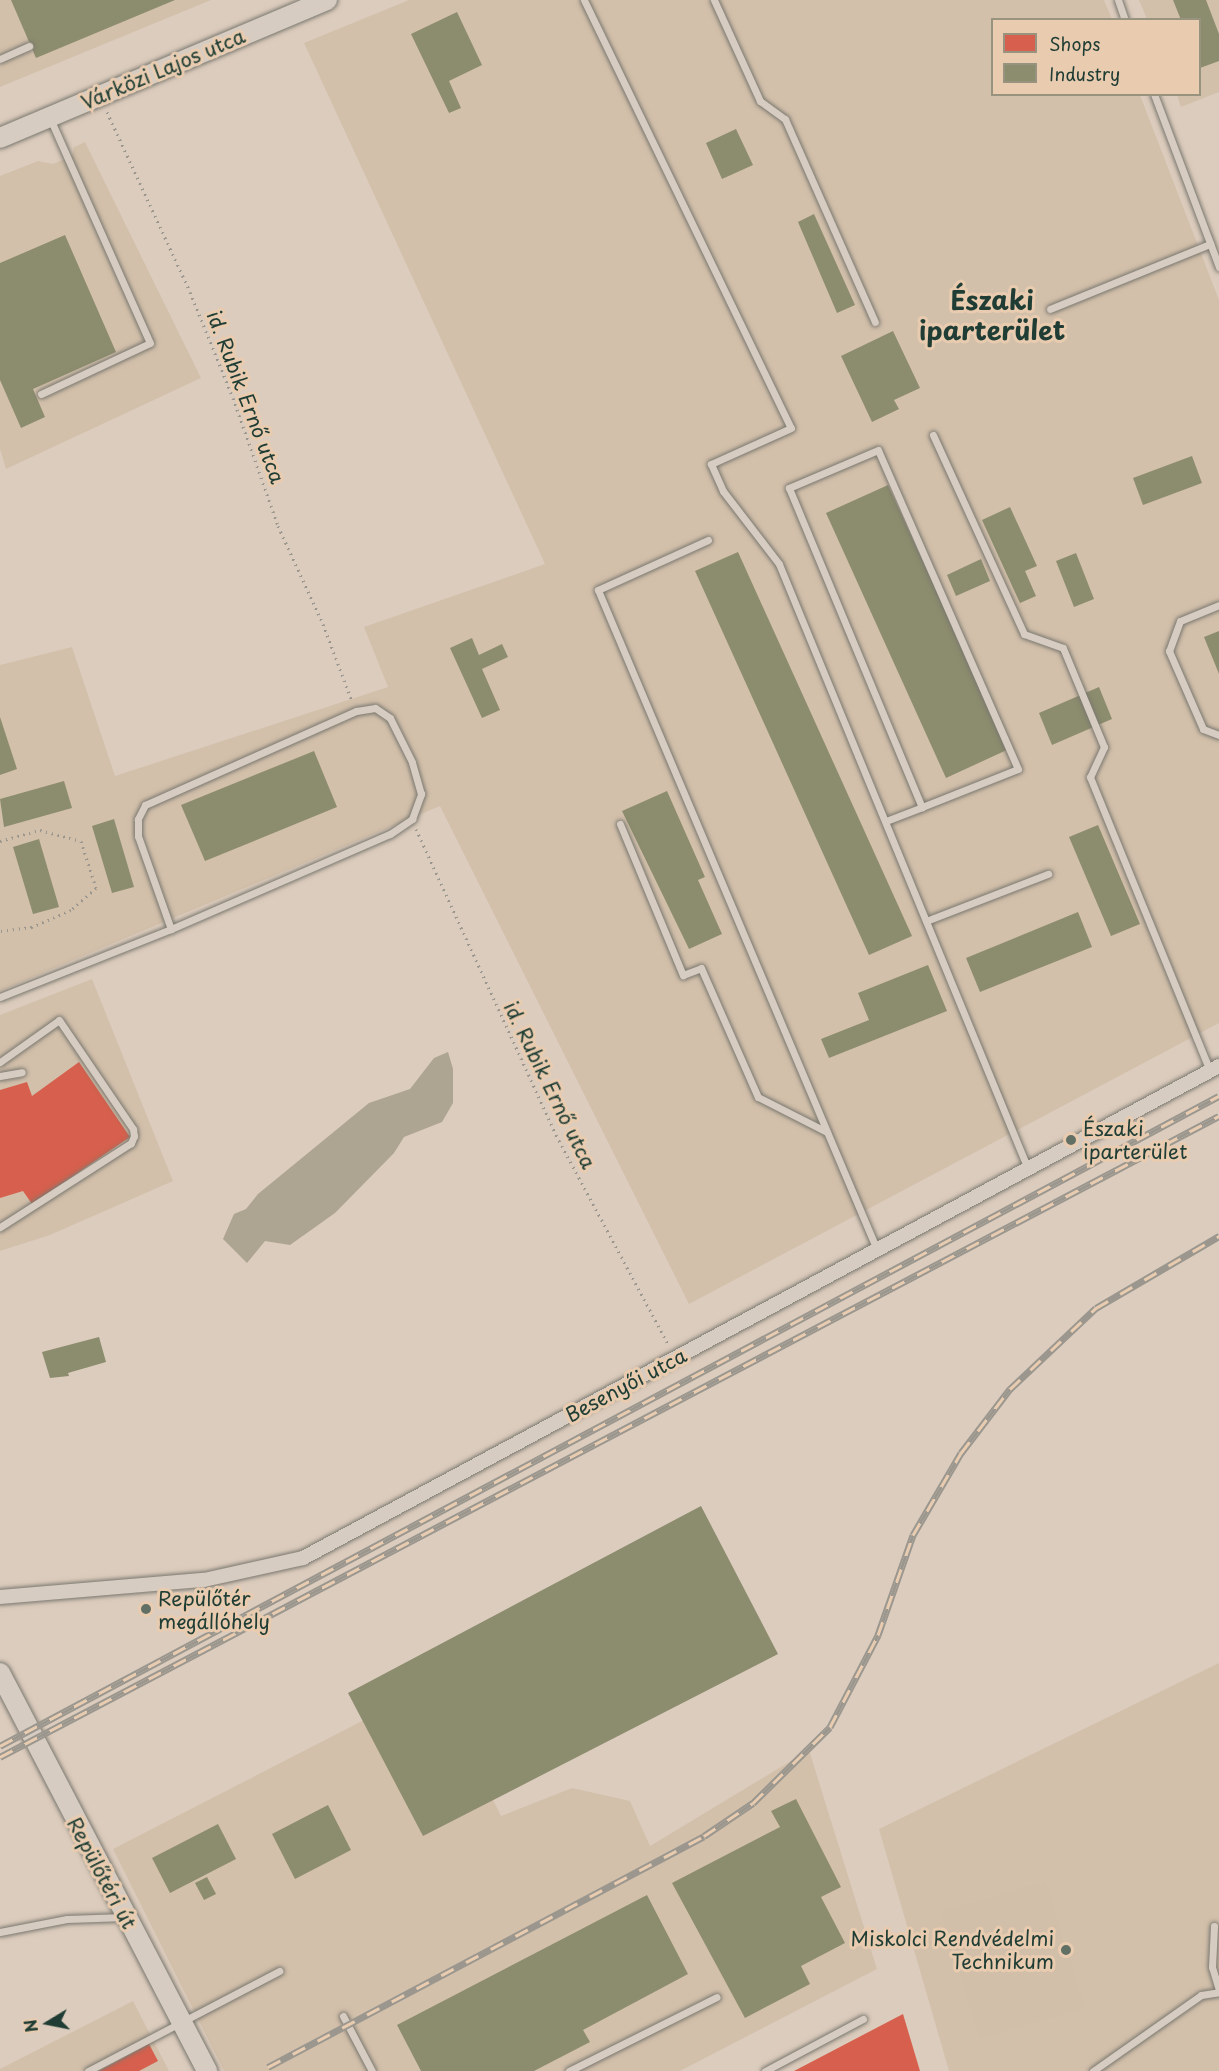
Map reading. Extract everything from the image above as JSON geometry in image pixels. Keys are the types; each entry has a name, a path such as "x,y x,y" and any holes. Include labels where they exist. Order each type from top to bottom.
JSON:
{"street":[{"name":"Várközi Lajos utca","path":"0,138 327,0"},
{"name":"Besenyői utca","path":"0,1597 204,1580 303,1558 1215,1069"},
{"name":"Repülőtéri út","path":"0,1673 207,2071"}],"lane":[{"path":"584,0 791,428 711,464 723,491 779,564 1028,1169"},
{"path":"714,0 760,101 785,119 875,322"},
{"path":"1118,0 1124,18"},
{"path":"0,59 29,46"},
{"path":"1155,96 1219,267"},
{"path":"41,394 150,343 49,117"},
{"path":"1050,309 1210,244"},
{"path":"933,435 1024,634 1063,648 1104,747 1090,777 1215,1069"},
{"path":"885,821 922,807 1018,769 878,450 789,488 922,807"},
{"path":"708,540 598,590 877,1250"},
{"path":"1219,605 1180,621 1169,651 1203,729 1219,735"},
{"path":"0,997 171,929 390,834 412,819 421,794 412,762 390,718 375,708 356,711 145,805 138,819 138,836 171,929"},
{"path":"620,824 683,975 701,968 758,1097 827,1132"},
{"path":"926,921 1048,874"},
{"path":"0,1062 59,1020 134,1129 134,1136 131,1143 0,1227"},
{"path":"0,1076 22,1072"},
{"path":"0,1932 67,1918 125,1917"},
{"path":"1093,2071 1201,1995 1219,1991 1212,1968 1214,1926"},
{"path":"88,2071 279,1971"},
{"path":"569,2071 717,1997"},
{"path":"343,2016 372,2071"},
{"path":"765,2071 864,2019"}],"path":[{"name":"id. Rubik Ernő utca","path":"100,97 203,324 278,526 323,624 356,711"},
{"name":"id. Rubik Ernő utca","path":"412,819 556,1135 675,1358"},
{"path":"0,841 39,830 81,841 96,888 71,910 33,927 0,931"}],"shaded area":[{"path":"0,0 211,0 0,87"},
{"path":"409,0 1104,0 1112,18 991,18 991,96 1140,96 1219,300 1219,1023 689,1304 440,806 0,991 0,665 72,647 115,776 388,687 364,627 545,564 304,43"},
{"path":"1139,0 1219,0 1219,92 1181,107 1177,96 1201,96 1201,18 1147,18"},
{"path":"85,142 201,378 6,469 0,449 0,176 38,161 53,164 72,156 74,147"},
{"path":"92,979 173,1181 50,1235 0,1251 0,1015"},
{"path":"448,1052 453,1069 453,1103 442,1122 404,1137 394,1153 335,1213 290,1245 265,1241 247,1263 223,1239 234,1214 246,1209 258,1194 369,1103 410,1089 434,1058"},
{"name":"Miskolci Rendvédelmi Technikum","path":"1219,1663 1219,2071 949,2071 879,1829"},
{"path":"436,1683 501,1816 572,1788 630,1801 650,1846 809,1750 877,1969 680,2071 224,2071 113,1849"},
{"path":"1046,1881 1085,2008 979,2039 941,1912"},
{"path":"133,2001 169,2071 0,2071 0,2069"}],"building: Shops":[{"path":"79,1062 130,1137 32,1204 23,1191 0,1198 0,1090 27,1082 32,1096"},
{"path":"903,2014 920,2071 794,2071"},
{"path":"149,2044 158,2061 139,2071 99,2071"}],"building: Industry":[{"path":"11,0 175,0 36,58"},
{"path":"1173,0 1206,0 1219,34 1219,61 1201,68 1201,18 1180,18"},
{"path":"457,12 482,65 449,81 461,108 449,113 411,34"},
{"path":"736,129 753,165 722,179 706,143"},
{"path":"814,214 855,305 837,313 798,222"},
{"path":"65,235 116,352 33,389 45,417 21,428 0,380 0,263"},
{"path":"893,331 920,388 894,400 899,409 872,422 841,356"},
{"path":"1192,456 1202,483 1143,505 1133,478"},
{"path":"888,485 1009,749 946,778 826,513"},
{"path":"1010,507 1037,566 1025,571 1036,596 1020,603 982,520"},
{"path":"738,552 912,936 869,955 695,571"},
{"path":"1076,553 1094,599 1074,607 1056,561"},
{"path":"981,559 990,581 956,596 947,575"},
{"path":"1219,631 1219,674 1204,637"},
{"path":"472,638 479,655 502,644 508,657 482,669 500,710 482,718 450,648"},
{"path":"1099,687 1112,719 1052,745 1039,713"},
{"path":"0,717 17,769 0,775"},
{"path":"314,751 337,807 205,861 181,805"},
{"path":"64,781 72,808 4,827 0,799"},
{"path":"667,791 705,877 698,880 722,934 689,949 622,811"},
{"path":"114,819 134,887 112,893 92,826"},
{"path":"1098,825 1140,924 1111,936 1069,837"},
{"path":"39,839 59,907 33,914 13,847"},
{"path":"1078,912 1092,947 980,992 966,958"},
{"path":"928,965 947,1011 829,1058 821,1039 869,1020 858,993"},
{"path":"99,1337 106,1362 68,1373 69,1376 50,1378 42,1352"},
{"path":"701,1506 778,1654 423,1836 348,1693"},
{"path":"796,1799 841,1887 821,1897 845,1943 801,1966 810,1984 745,2018 672,1883 780,1827 771,1811"},
{"path":"328,1805 351,1850 295,1879 272,1834"},
{"path":"218,1824 236,1859 170,1893 152,1858"},
{"path":"207,1877 216,1894 204,1900 195,1883"},
{"path":"647,1895 688,1974 583,2030 590,2042 534,2071 421,2071 397,2025"}],"railway":[{"path":"0,1746 1219,1096"},
{"path":"0,1757 1219,1116"},
{"path":"268,2067 704,1836 753,1803 830,1727 878,1635 913,1535 961,1453 1010,1389 1096,1308 1219,1236"}],"place":[{"name":"Északi iparterület","path":"1071,1140"},
{"name":"Repülőtér megállóhely","path":"146,1609"},
{"name":"Miskolci Rendvédelmi Technikum","path":"1066,1950"}],"district":[{"name":"Északi iparterület","path":"992,315"}]}
